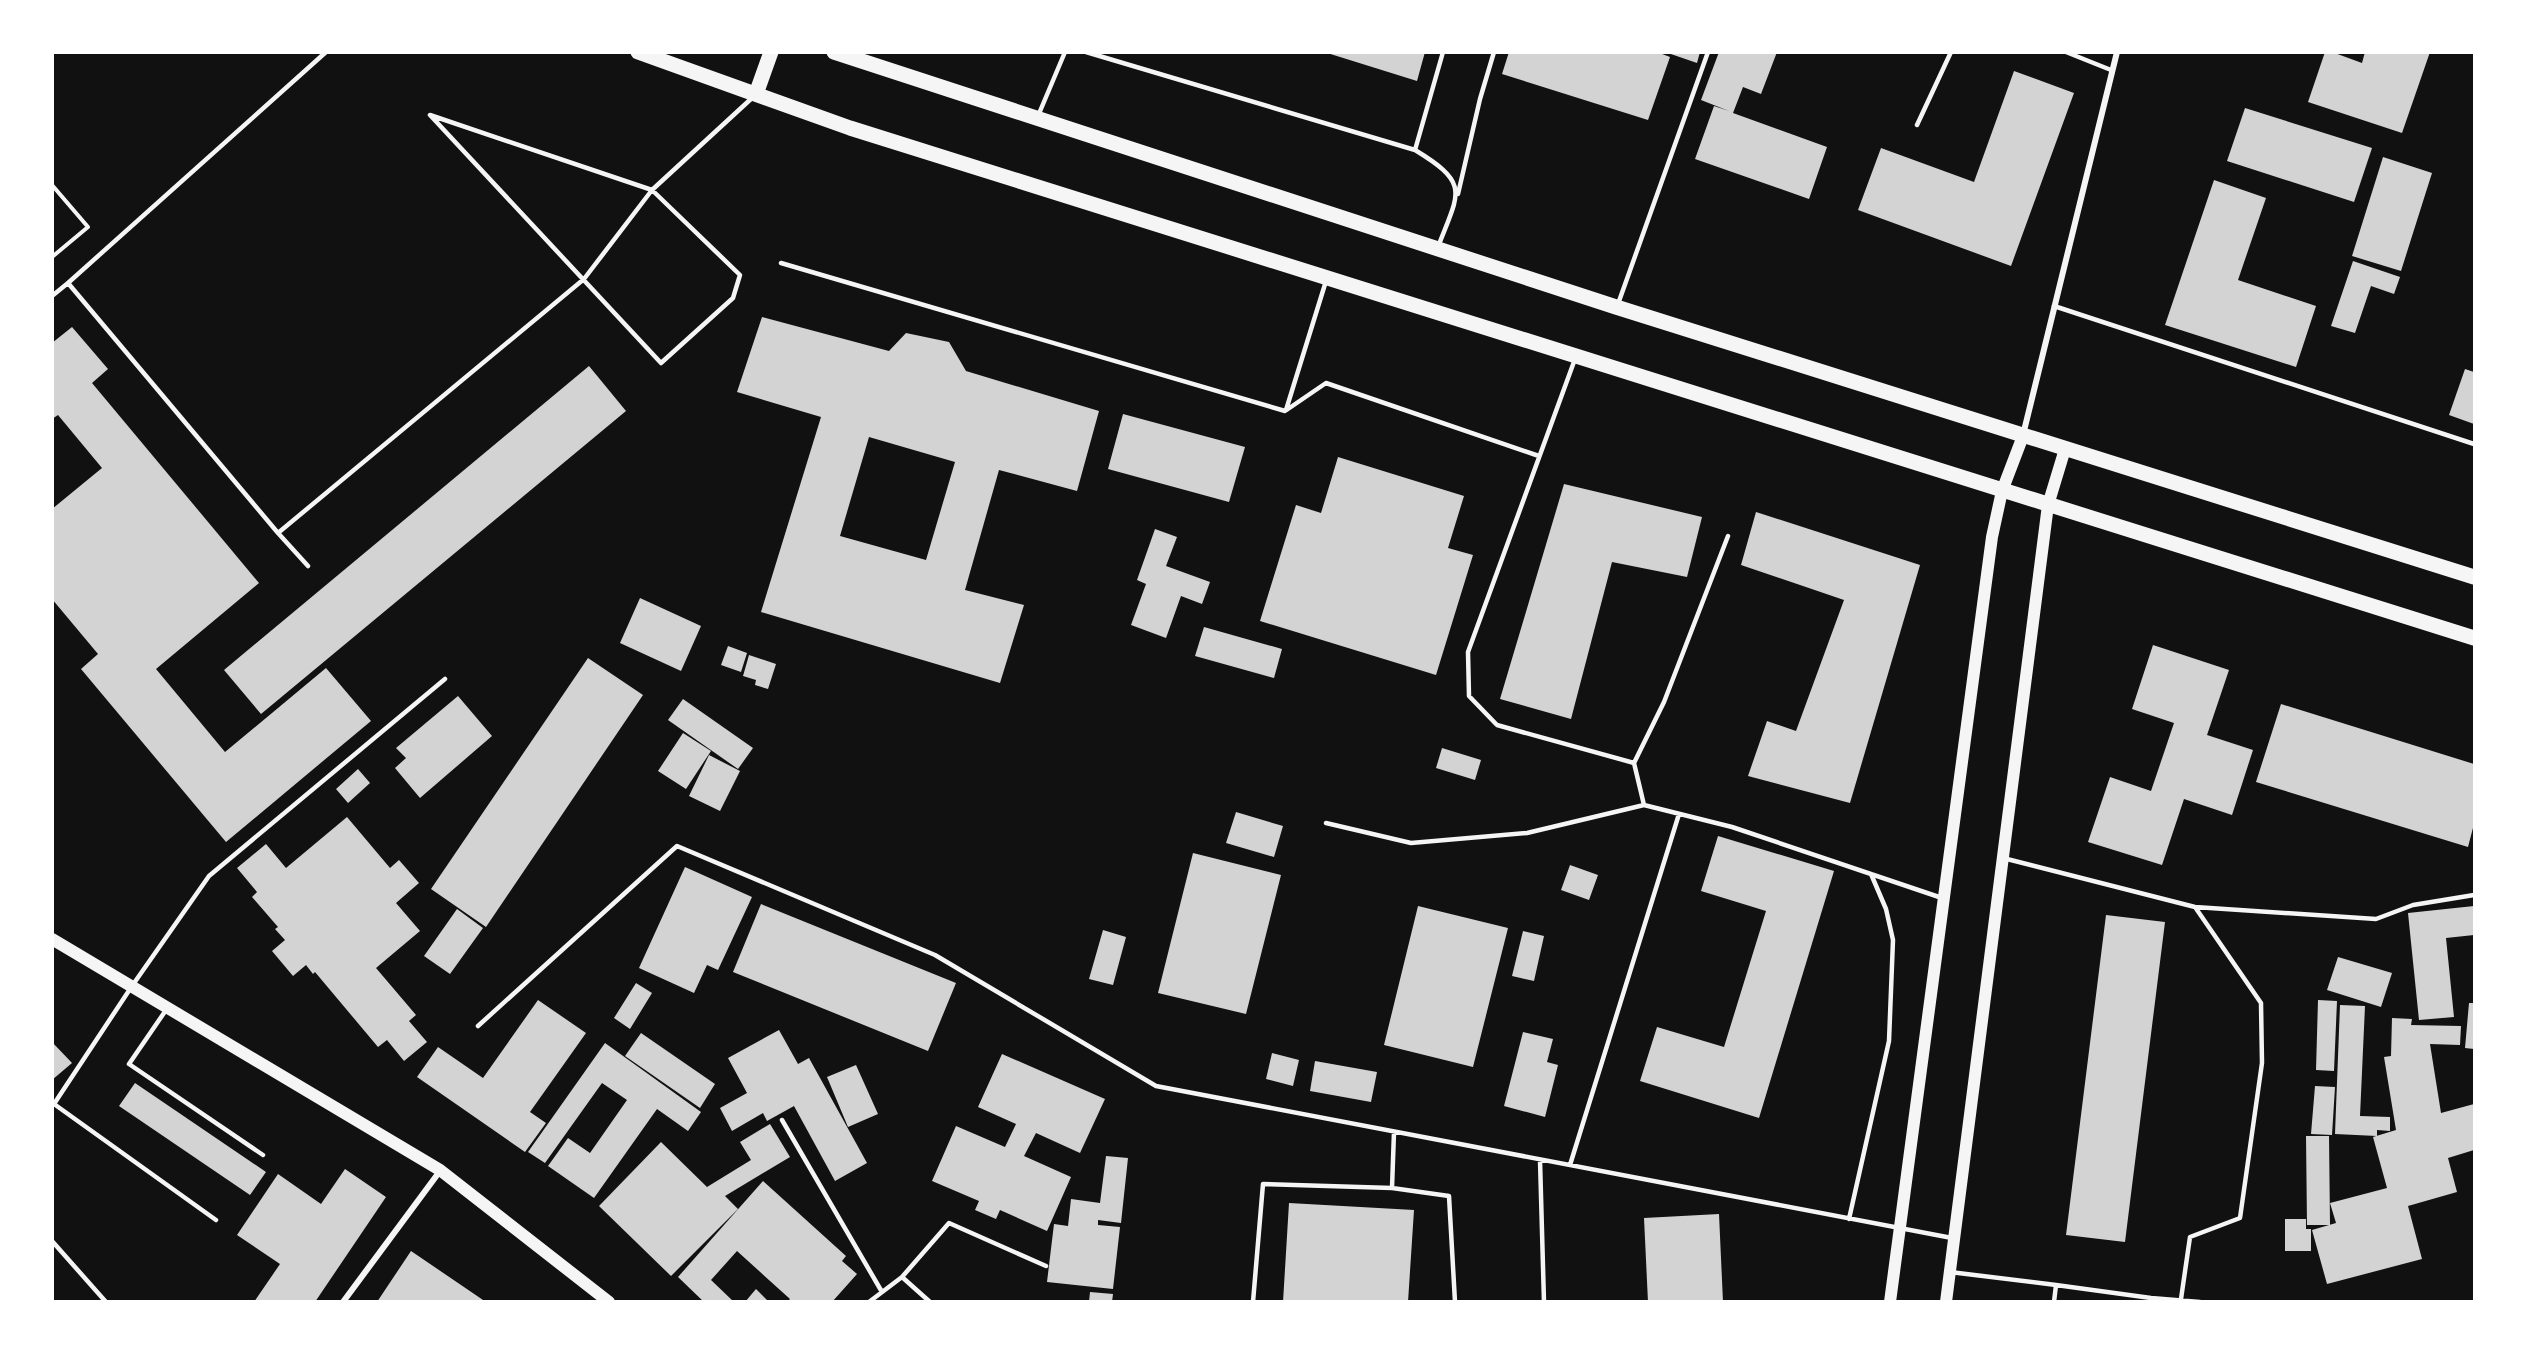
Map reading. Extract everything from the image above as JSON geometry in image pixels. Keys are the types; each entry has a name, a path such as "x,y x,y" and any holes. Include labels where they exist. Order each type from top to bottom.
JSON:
{"main road":[{"path":"638,52 850,128 2475,638"},
{"path":"756,94 771,52"},
{"path":"834,52 1616,308 2475,577"},
{"path":"1890,1302 1992,537 2002,491 2023,436"},
{"path":"1946,1302 2048,505 2066,449"},
{"path":"52,939 440,1170 609,1302"}],"street":[{"path":"2023,436 2117,52"},
{"path":"343,1302 440,1170"}],"lane":[{"path":"52,296 326,52"},
{"path":"1037,120 1065,52"},
{"path":"1086,52 1415,150 1442,166 1454,180 1457,197"},
{"path":"1415,150 1443,52"},
{"path":"1437,249 1457,197 1480,99 1494,52"},
{"path":"1616,308 1708,52"},
{"path":"1917,125 1951,52"},
{"path":"2066,52 2111,70"},
{"path":"278,532 584,279 652,190 756,94"},
{"path":"430,115 652,190 741,275 732,298 661,363 584,279 430,115"},
{"path":"782,262 1285,411"},
{"path":"1285,411 1327,278"},
{"path":"68,283 308,566"},
{"path":"2054,306 2475,444"},
{"path":"1576,356 1468,651 1468,696 1497,724 1634,763"},
{"path":"1285,411 1326,383 1539,456"},
{"path":"1644,805 1634,763 1664,702 1728,536"},
{"path":"216,1220 53,1106 132,986 209,876 445,679"},
{"path":"1326,823 1411,843 1527,833 1644,805 1732,827 1944,899"},
{"path":"1570,1165 1679,814"},
{"path":"478,1026 677,846 935,955 1156,1086 1955,1238"},
{"path":"2003,858 2195,907 2376,918 2413,905 2475,895"},
{"path":"1849,1219 1889,1041 1893,940 1886,909 1871,874"},
{"path":"2181,1299 2190,1237 2240,1218 2262,1064 2261,1003 2195,907"},
{"path":"167,1008 129,1064 263,1155"},
{"path":"782,1120 882,1292"},
{"path":"1392,1188 1394,1132"},
{"path":"1540,1160 1544,1302"},
{"path":"1253,1302 1263,1184 1392,1188 1449,1196 1455,1302"},
{"path":"869,1302 902,1277 950,1223 1046,1266"},
{"path":"52,1241 106,1302"},
{"path":"1950,1272 2151,1298 2200,1302"},
{"path":"902,1277 930,1302"},
{"path":"2054,1302 2056,1285"}],"path":[{"path":"52,185 88,227 52,257"}],"building":[{"path":"1324,52 1425,52 1417,81"},
{"path":"1509,52 1657,52 1670,57 1648,120 1502,74"},
{"path":"1665,52 1700,52 1697,63"},
{"path":"1719,52 1777,52 1761,94 1743,87 1733,113 1827,147 1809,199 1695,159 1714,106 1729,111 1701,100"},
{"path":"2325,52 2332,52 2362,63 2365,52 2430,52 2402,133 2308,102"},
{"path":"2014,71 2074,93 2011,266 1858,210 1881,148 1974,182"},
{"path":"2245,108 2372,148 2354,202 2227,161"},
{"path":"2383,157 2432,173 2401,271 2352,256"},
{"path":"2214,180 2266,198 2238,280 2316,306 2296,367 2165,325"},
{"path":"2353,261 2400,277 2394,294 2371,286 2355,333 2331,326"},
{"path":"762,317 889,351 906,333 949,342 966,371 1099,411 1077,491 999,470 965,590 1024,605 1000,683 761,612 821,417 737,392","holes":["869,437 955,462 926,560 840,536"]},
{"path":"72,327 108,369 92,383 259,583 156,669 225,752 326,668 371,721 226,842 81,669 98,654 52,599 52,509 102,468 58,415 52,419 52,343"},
{"path":"589,366 626,411 261,714 224,670"},
{"path":"2465,369 2474,372 2474,424 2449,415"},
{"path":"1123,414 1245,447 1229,502 1108,469"},
{"path":"1338,457 1464,496 1448,548 1473,555 1436,675 1260,621 1296,505 1321,513"},
{"path":"1564,484 1702,517 1687,577 1612,562 1571,719 1500,699"},
{"path":"1756,512 1920,565 1850,803 1748,776 1767,721 1796,731 1844,600 1741,565"},
{"path":"1155,529 1177,537 1166,566 1210,582 1202,604 1181,596 1166,638 1131,625 1146,584 1137,580"},
{"path":"640,598 701,626 681,671 620,643"},
{"path":"1204,627 1282,649 1274,678 1195,656"},
{"path":"2153,645 2229,670 2207,735 2253,750 2232,815 2184,799 2162,865 2088,842 2110,777 2151,791 2174,723 2132,709"},
{"path":"728,646 747,653 741,672 721,665"},
{"path":"749,655 776,664 768,689 755,685 756,680 743,676"},
{"path":"588,658 643,695 486,927 431,889"},
{"path":"458,696 492,736 420,798 395,768 406,758 396,748"},
{"path":"683,699 753,748 738,769 668,720"},
{"path":"2281,704 2474,764 2474,824 2468,847 2256,782"},
{"path":"683,733 711,751 686,789 658,771"},
{"path":"1442,748 1481,760 1475,780 1436,768"},
{"path":"709,755 740,771 720,811 689,796"},
{"path":"358,769 370,783 348,803 336,789"},
{"path":"1236,812 1283,826 1274,857 1226,843"},
{"path":"347,817 390,868 399,860 419,883 396,903 420,931 376,968 416,1015 409,1021 427,1042 404,1061 387,1040 378,1047 315,972 313,974 306,965 293,976 272,951 285,940 275,929 278,927 252,897 257,892 237,868 266,844 286,868"},
{"path":"1718,836 1834,871 1759,1118 1640,1081 1657,1027 1724,1047 1766,911 1701,891"},
{"path":"1193,853 1281,875 1246,1014 1158,993"},
{"path":"1570,865 1598,875 1589,900 1561,890"},
{"path":"685,867 752,897 718,970 707,965 694,993 639,968"},
{"path":"761,904 956,983 928,1051 733,972"},
{"path":"1418,906 1508,928 1473,1067 1384,1045"},
{"path":"2474,906 2474,935 2446,938 2454,1017 2419,1020 2408,913"},
{"path":"457,909 483,928 450,974 424,956"},
{"path":"2106,915 2165,922 2125,1242 2066,1235"},
{"path":"1103,930 1126,937 1113,985 1089,979"},
{"path":"1523,931 1544,936 1534,981 1512,976"},
{"path":"2338,957 2392,973 2381,1007 2327,990"},
{"path":"636,983 652,993 630,1029 614,1018"},
{"path":"538,1000 586,1033 530,1112 546,1123 525,1152 417,1077 438,1047 483,1078"},
{"path":"2318,1000 2337,1001 2334,1071 2316,1070"},
{"path":"2469,1003 2474,1003 2474,1049 2465,1048"},
{"path":"2340,1005 2365,1006 2360,1116 2390,1117 2390,1131 2377,1130 2377,1136 2335,1134"},
{"path":"2392,1018 2412,1019 2411,1025 2461,1026 2460,1045 2430,1044 2441,1113 2474,1104 2474,1150 2448,1158 2457,1192 2408,1206 2422,1259 2327,1284 2312,1230 2336,1223 2330,1203 2387,1188 2373,1137 2396,1130 2384,1057 2391,1056"},
{"path":"779,1030 798,1064 809,1058 867,1163 835,1181 794,1106 767,1121 763,1113 732,1131 720,1108 747,1093 728,1058"},
{"path":"1523,1032 1553,1039 1547,1062 1558,1065 1545,1117 1504,1106"},
{"path":"641,1033 715,1084 700,1108 625,1056"},
{"path":"52,1042 72,1063 52,1080"},
{"path":"605,1043 701,1112 688,1131 657,1109 594,1198 548,1166 568,1138 590,1153 627,1100 602,1083 545,1163 528,1152"},
{"path":"1272,1053 1299,1060 1293,1086 1266,1079"},
{"path":"1002,1054 1105,1099 1080,1153 1036,1133 1024,1156 1071,1177 1047,1231 1000,1210 996,1219 975,1210 979,1201 932,1181 956,1126 1005,1147 1016,1124 978,1107"},
{"path":"1315,1061 1377,1072 1371,1102 1310,1091"},
{"path":"856,1065 878,1114 848,1127 827,1077"},
{"path":"135,1083 266,1172 250,1195 119,1106"},
{"path":"2315,1086 2335,1087 2332,1135 2311,1134"},
{"path":"770,1124 790,1157 725,1196 738,1209 671,1276 599,1206 661,1142 707,1187 751,1160 740,1142"},
{"path":"2306,1136 2329,1136 2330,1225 2307,1225"},
{"path":"1106,1156 1128,1158 1121,1223 1098,1220 1098,1225 1120,1227 1113,1289 1047,1282 1054,1224 1068,1226 1071,1199 1100,1203"},
{"path":"345,1169 386,1197 315,1302 254,1302 280,1264 237,1235 278,1174 321,1204"},
{"path":"763,1181 846,1256 842,1261 857,1274 832,1302 787,1302 790,1299 737,1251 711,1280 734,1302 704,1302 678,1277"},
{"path":"1289,1203 1414,1210 1408,1302 1283,1302"},
{"path":"1719,1214 1723,1302 1648,1302 1644,1218"},
{"path":"2285,1219 2306,1219 2306,1229 2311,1229 2311,1251 2285,1251"},
{"path":"411,1251 486,1302 377,1302"},
{"path":"756,1289 769,1302 745,1302"},
{"path":"1090,1292 1113,1294 1112,1302 1089,1302"}]}
